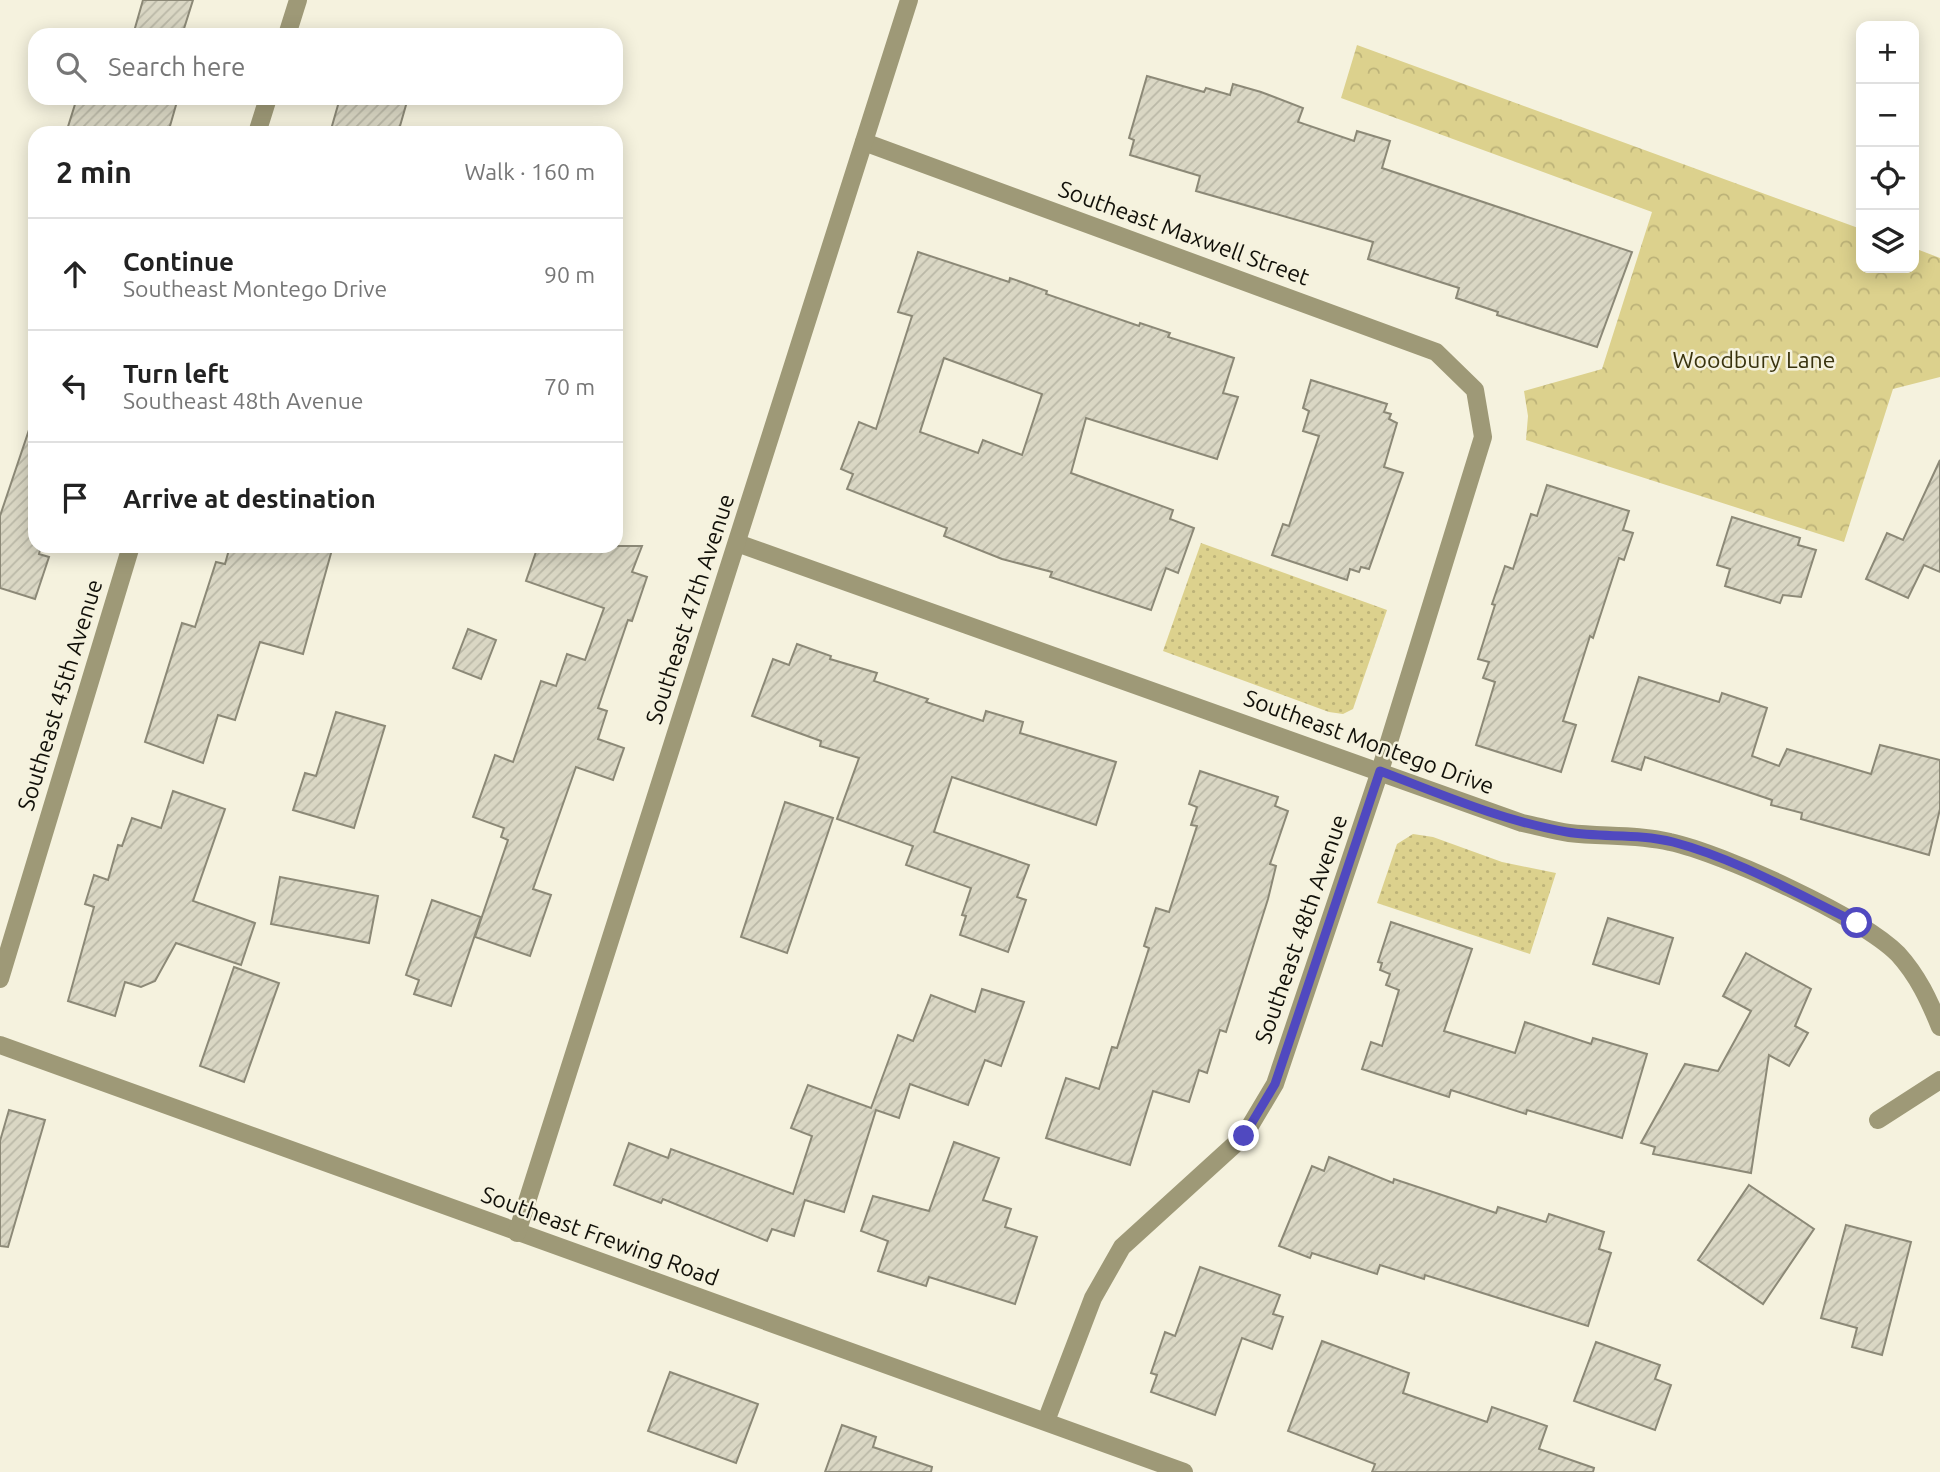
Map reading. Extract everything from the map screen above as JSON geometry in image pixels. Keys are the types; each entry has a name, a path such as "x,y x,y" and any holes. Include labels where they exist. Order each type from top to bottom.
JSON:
{"street":[{"path":"289,28 298,0"},
{"name":"Southeast 47th Avenue","path":"517,1233 909,0"},
{"path":"259,126 266,105"},
{"name":"Southeast Maxwell Street","path":"864,142 1436,352 1475,390"},
{"name":"Southeast 48th Avenue","path":"1046,1421 1093,1298 1122,1247 1244,1136 1275,1084 1380,771 1483,437 1475,390"},
{"name":"Southeast Montego Drive","path":"737,543 1522,823 1570,833 1630,834 1672,842 1726,860 1857,923 1897,953 1926,991 1940,1027"},
{"name":"Southeast 45th Avenue","path":"0,979 129,553"},
{"name":"Southeast Frewing Road","path":"0,1045 1184,1472"},
{"path":"1878,1120 1940,1080"}],"green space":[{"name":"Woodbury Lane","path":"1357,45 1856,227 1856,273 1919,273 1919,250 1940,258 1940,377 1893,389 1844,542 1526,440 1528,416 1524,391 1602,369 1652,212 1341,98"},
{"path":"1201,543 1387,610 1353,709 1343,714 1329,712 1163,651"},
{"path":"1413,834 1433,837 1502,862 1556,873 1530,954 1377,903 1397,844"}],"building":[{"path":"143,0 193,0 184,28 135,28"},
{"path":"1147,76 1204,92 1206,88 1230,95 1233,84 1261,92 1303,108 1298,122 1354,141 1357,131 1390,141 1382,168 1632,252 1597,347 1497,315 1498,312 1456,298 1459,288 1368,259 1373,242 1196,191 1200,176 1130,155 1134,140 1129,138"},
{"path":"75,105 176,105 170,126 68,126"},
{"path":"338,105 406,105 400,126 332,126"},
{"path":"918,252 1009,282 1010,278 1047,291 1046,294 1139,326 1140,323 1170,333 1168,337 1234,358 1223,393 1238,397 1217,459 1086,418 1071,473 1173,510 1170,519 1194,528 1178,573 1166,568 1151,610 1050,577 1052,572 1002,559 944,536 947,528 847,489 853,474 841,469 859,422 876,429 912,316 898,312","holes":["944,358 1042,394 1022,455 983,440 978,453 920,432"]},
{"path":"1311,380 1387,404 1384,412 1391,414 1389,419 1397,423 1384,467 1403,473 1369,569 1361,567 1359,572 1350,569 1347,580 1272,555 1283,524 1289,526 1319,436 1303,431 1309,411 1303,408"},
{"path":"28,433 28,553 39,553 49,557 35,599 0,588 0,516"},
{"path":"1940,460 1940,572 1924,565 1908,598 1866,579 1887,533 1903,540"},
{"path":"1547,485 1629,511 1623,530 1633,533 1624,560 1619,558 1563,721 1576,725 1561,772 1476,745 1495,682 1483,678 1489,662 1478,659 1495,605 1492,604 1505,566 1513,569 1531,514 1537,516"},
{"path":"1732,517 1800,538 1798,545 1816,550 1801,597 1783,595 1780,603 1725,586 1730,569 1717,565"},
{"path":"623,546 642,546 632,572 647,577 632,621 628,620 598,708 607,711 598,739 624,748 613,780 576,767 533,889 551,895 530,956 475,937 508,840 501,837 504,828 473,817 495,755 513,762 541,681 556,686 567,654 585,660 604,608 526,581 536,553 623,553"},
{"path":"228,553 331,553 303,654 260,642 235,720 218,715 203,763 145,742 182,623 195,627 216,562 225,564"},
{"path":"468,629 496,640 481,679 453,668"},
{"path":"797,644 831,656 830,659 877,673 874,681 928,699 926,702 983,721 986,711 1023,722 1020,733 1116,762 1096,825 952,777 934,832 1029,865 1017,897 1026,900 1008,952 960,935 966,916 962,915 971,888 906,865 913,846 837,819 859,758 820,746 821,741 752,716 773,659 789,665"},
{"path":"1639,677 1719,702 1722,693 1767,708 1752,756 1779,766 1787,749 1871,774 1880,745 1940,760 1940,809 1929,855 1801,819 1802,813 1771,805 1772,800 1645,757 1641,770 1612,761"},
{"path":"336,712 385,726 354,828 293,810 305,773 316,776"},
{"path":"1200,771 1278,797 1275,806 1288,811 1270,864 1276,866 1268,899 1226,1032 1220,1030 1207,1073 1199,1070 1189,1102 1153,1091 1130,1165 1046,1138 1066,1078 1099,1089 1112,1047 1117,1048 1149,948 1144,946 1156,908 1169,912 1197,826 1191,825 1197,807 1189,804"},
{"path":"173,791 225,809 193,901 255,923 241,965 176,943 155,981 141,987 125,982 115,1016 68,1001 94,907 85,904 94,875 108,880 118,845 122,846 132,818 161,828"},
{"path":"785,802 833,818 787,953 741,937"},
{"path":"280,877 378,896 369,943 271,924"},
{"path":"432,900 481,917 451,1006 414,994 419,980 406,975"},
{"path":"1608,918 1673,938 1659,984 1593,964"},
{"path":"1391,922 1472,949 1444,1031 1515,1053 1525,1022 1591,1044 1593,1038 1647,1054 1622,1138 1527,1110 1526,1114 1451,1090 1449,1097 1362,1069 1371,1042 1382,1046 1399,990 1386,985 1390,974 1380,970 1382,963 1378,962"},
{"path":"1746,953 1811,989 1795,1026 1808,1033 1789,1066 1769,1055 1751,1173 1653,1154 1655,1147 1641,1143 1685,1064 1718,1071 1751,1011 1723,996"},
{"path":"234,967 279,983 244,1082 200,1066"},
{"path":"982,989 1024,1002 1001,1066 985,1060 968,1105 910,1084 899,1118 876,1110 844,1212 805,1200 794,1236 772,1229 767,1241 663,1199 661,1203 614,1185 629,1143 668,1158 671,1149 793,1194 812,1136 791,1128 808,1085 871,1108 898,1035 913,1041 931,995 975,1012"},
{"path":"9,1110 45,1120 8,1247 0,1246 0,1141"},
{"path":"954,1142 999,1158 983,1200 1011,1209 1005,1227 1037,1237 1015,1304 929,1277 926,1286 878,1271 888,1241 861,1231 873,1196 929,1211"},
{"path":"1329,1157 1393,1183 1394,1179 1496,1213 1498,1207 1546,1222 1549,1214 1604,1232 1599,1249 1611,1253 1588,1326 1425,1275 1424,1279 1380,1265 1377,1274 1312,1253 1310,1258 1279,1246 1312,1166 1324,1171"},
{"path":"1749,1185 1814,1229 1763,1304 1698,1260"},
{"path":"1846,1225 1911,1242 1882,1355 1852,1347 1857,1328 1821,1318"},
{"path":"1200,1267 1280,1295 1273,1314 1283,1317 1272,1349 1242,1338 1215,1415 1151,1392 1157,1375 1151,1373 1165,1332 1175,1336"},
{"path":"1322,1341 1409,1373 1403,1393 1487,1422 1492,1407 1547,1426 1539,1449 1594,1468 1593,1472 1372,1472 1375,1464 1288,1431"},
{"path":"1596,1342 1660,1365 1655,1379 1671,1385 1655,1430 1574,1401"},
{"path":"670,1372 758,1404 736,1463 648,1431"},
{"path":"842,1425 876,1437 873,1447 932,1467 931,1472 825,1472"}],"route":[{"path":"1244,1136 1275,1084 1380,771 1522,823 1570,833 1630,834 1672,842 1726,860 1857,923"}]}
